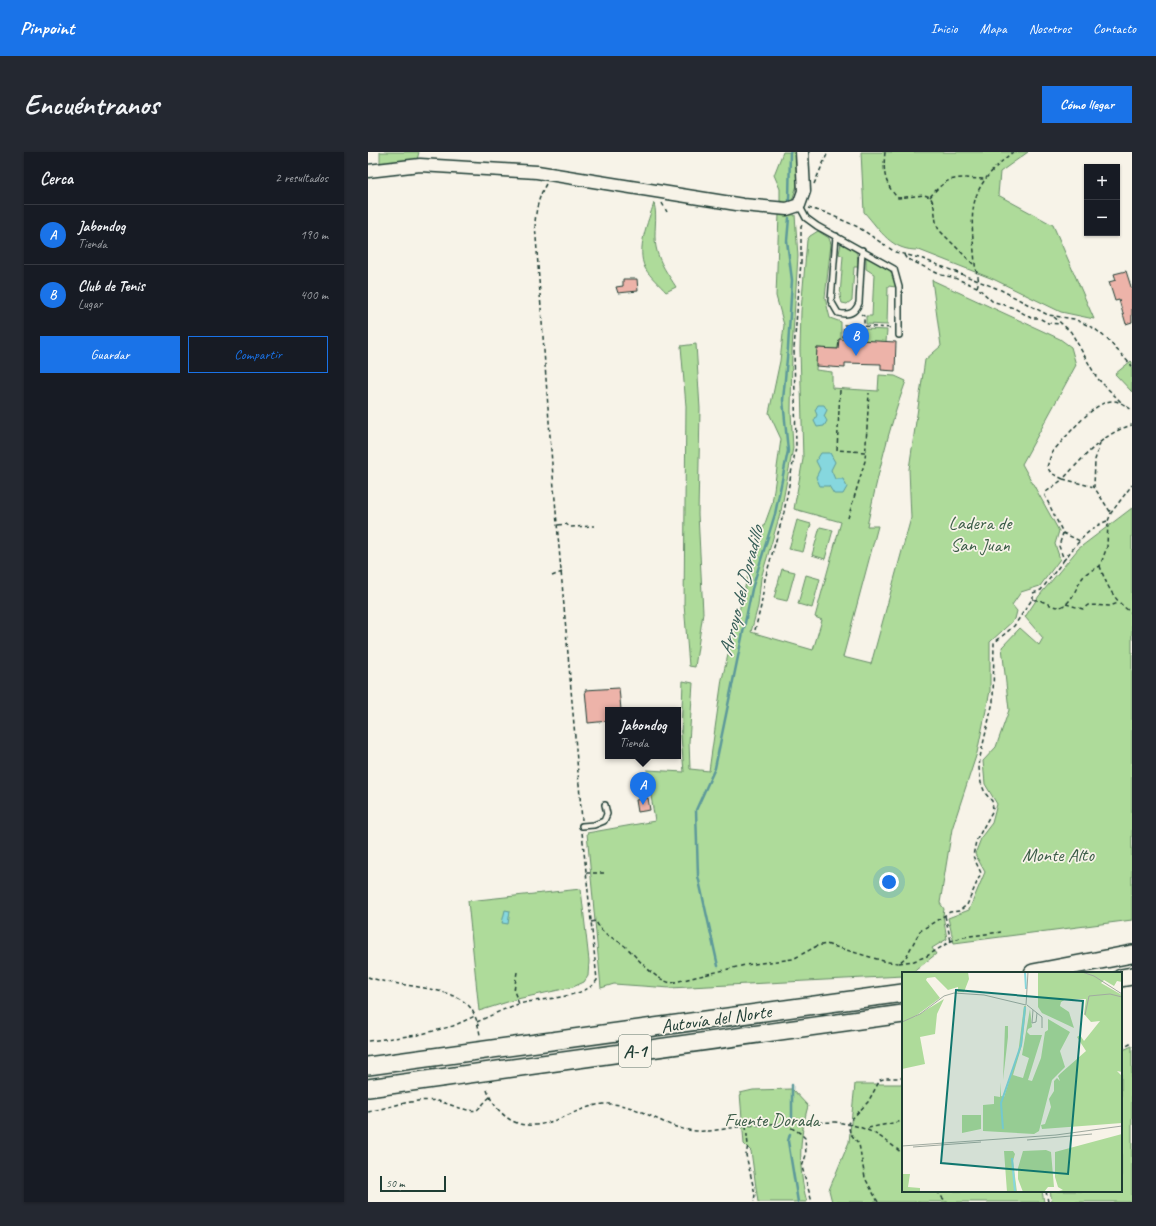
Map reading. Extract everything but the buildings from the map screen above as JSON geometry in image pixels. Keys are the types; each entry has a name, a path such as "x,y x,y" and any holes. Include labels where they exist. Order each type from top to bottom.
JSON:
{"highway":[{"path":"1038,972 1132,954"},
{"path":"1122,978 1132,976"},
{"name":"Autovía del Norte","path":"368,1066 902,993"},
{"name":"Autovía del Norte","path":"368,1088 902,1014"}],"street":[{"path":"373,169 420,165 553,174 656,192 743,205 787,209 800,206 804,192 802,152"}],"lane":[{"path":"800,206 806,218 887,264 896,273 899,287 899,335"},
{"path":"836,236 831,301 838,313 850,314 856,310 859,303 862,250"},
{"path":"582,826 594,825 604,821 607,814 605,805"}],"path":[{"path":"804,192 816,183 828,152"},
{"path":"885,152 885,175 890,190 898,198 924,195 930,197 935,208 936,224 939,230 975,266"},
{"path":"977,287 979,281 975,266 972,215 974,198 984,179 997,165 1013,152"},
{"path":"477,1022 519,1004 577,993 593,985 597,980 582,826 535,223 536,210 541,193 553,174"},
{"path":"930,197 938,187 953,177 984,179"},
{"path":"800,206 843,220 871,234 892,251 923,259 979,281 1001,290 1053,316 1071,332 1097,378 1122,404"},
{"path":"755,630 761,606 765,578 784,512 796,447 794,349 801,262 801,227 806,218"},
{"path":"904,255 906,258 941,276 952,277 977,287 992,301 1014,308 1031,318 1039,318 1048,323 1061,324"},
{"path":"856,310 864,316 863,326 861,338 843,337 844,325 863,326 899,328"},
{"path":"1053,316 1074,319 1095,329 1107,339 1132,366"},
{"path":"840,390 837,450 865,452"},
{"path":"848,518 865,461 869,393"},
{"path":"1094,488 1063,479 1051,473 1047,467 1048,460 1052,452 1094,409 1103,402 1114,401 1132,410"},
{"path":"1080,541 1064,533 1045,496 1046,492 1063,479 1113,432 1132,425"},
{"path":"1100,443 1095,460 1094,488 1111,513"},
{"path":"1033,600 1038,600 1052,606 1060,607 1066,604 1084,575 1100,566 1107,547 1108,521 1111,513 1132,485"},
{"path":"899,962 906,957 920,931 950,912 959,911 967,905 981,873 972,856 973,850 993,810 992,801 985,793 981,783 979,768 980,757 993,702 994,643 1014,626 1033,600 1033,593 1041,590 1080,541 1099,524 1108,521"},
{"path":"558,525 566,524 570,527 594,526"},
{"path":"1064,533 1060,546 1064,560"},
{"path":"1100,566 1118,603 1132,613"},
{"path":"552,576 562,572"},
{"path":"1066,604 1083,609 1088,605 1110,606 1118,603"},
{"path":"586,872 606,873"},
{"path":"945,916 951,941"},
{"path":"591,922 596,921 598,927 606,935 625,946 640,963 666,982 671,983 745,965 793,959 817,946 826,944 887,962 914,961 927,956 951,941 963,937 1001,932"},
{"path":"516,972 514,991 519,1004"},
{"path":"368,977 452,996 467,1004 475,1016 480,1035"},
{"path":"368,1041 418,1035 453,1026 475,1016"},
{"path":"1122,1048 1132,1043"},
{"path":"848,1123 868,1102 880,1080 887,1078 902,1078"},
{"path":"487,1090 502,1113 510,1119 531,1125 540,1125 590,1106 605,1104 632,1106 671,1125 697,1131 746,1126 835,1122 848,1123 868,1128 887,1140 902,1153"},
{"path":"368,1112 428,1100 470,1110 477,1110 490,1096"},
{"path":"868,1128 902,1121"},
{"path":"848,1123 850,1133 859,1144 865,1178 878,1202"},
{"path":"785,1124 800,1133 805,1138 806,1155 802,1166 812,1202"},
{"path":"746,1126 748,1145 746,1155 755,1194 754,1202"},
{"path":"938,1192 946,1202"},
{"path":"1046,1192 1048,1202"}],"green space":[{"path":"380,152 419,152 417,160 380,166"},
{"path":"783,152 796,152 797,185 791,204 780,204 780,189 774,175"},
{"path":"861,152 1028,152 1000,172 998,195 1053,225 1094,319 1061,312 993,279 919,250 901,247 887,238 864,212"},
{"path":"654,203 656,214 655,241 657,253 664,268 676,287 666,292 652,278 645,268 643,261 642,244"},
{"name":"Ladera de San Juan","path":"779,214 795,215 798,256 792,350 791,411 793,448 781,511 761,578 758,606 751,632 813,650 822,620 815,617 841,522 794,509 803,459 800,349 801,311 807,240 818,231 829,238 831,244 825,298 830,318 841,322 841,339 839,339 838,349 817,348 816,370 832,372 832,388 878,391 879,375 895,376 906,381 889,435 875,489 867,526 878,526 843,657 871,664 911,518 909,469 925,360 941,346 932,280 1060,339 1071,347 1076,365 1022,464 1059,531 1055,544 1060,559 1040,586 1021,592 1012,605 1017,611 1015,619 990,642 990,691 977,753 952,829 940,903 944,909 943,915 947,939 932,948 936,954 913,972 902,972 902,976 670,988 614,984 601,988 587,833 655,821 647,770 684,772 681,736 683,681 693,683 689,742 690,769 709,771 722,679 752,559 772,504 781,439 769,413 780,361 784,325 776,296"},
{"path":"841,243 853,249 857,253 858,267 854,267 852,300 847,304 842,303 840,296 843,256 839,254"},
{"path":"866,255 890,270 895,280 896,287 888,286 887,325 866,324 866,316 872,316 874,274 866,269"},
{"path":"846,327 859,327 858,335 846,335"},
{"path":"864,329 887,330 886,342 872,346 872,341 864,340"},
{"path":"696,344 700,409 698,514 703,613 695,667 689,666 684,604 686,406 681,346"},
{"path":"1131,361 1132,362 1132,392 1115,374"},
{"name":"Monte Alto","path":"1132,508 1132,920 954,943 948,918 969,910 985,872 975,854 982,836 992,823 997,804 985,784 983,761 996,747 1009,710 1002,647 1020,628 1039,645 1043,638 1025,617 1039,596 1078,549"},
{"path":"797,520 811,524 803,552 789,549"},
{"path":"820,527 833,530 825,559 812,555"},
{"path":"782,569 795,572 787,601 774,598"},
{"path":"806,575 820,579 812,608 798,604"},
{"path":"581,889 589,961 588,976 584,982 573,987 517,999 479,1011 468,901"},
{"path":"1132,1046 1132,1202 1052,1202 1050,1192 1122,1192 1122,1051"},
{"path":"855,1084 902,1084 902,1192 1042,1192 1044,1202 832,1202 829,1190 849,1142"},
{"name":"Fuente Dorada","path":"792,1089 808,1106 801,1142 802,1178 807,1202 758,1202 751,1151 744,1144 740,1093 753,1090"}],"water":[{"path":"818,405 824,405 827,410 824,416 827,421 824,426 817,427 814,421 817,415 815,410"},
{"path":"821,453 830,453 835,462 831,470 835,479 843,479 847,487 843,494 834,494 829,486 820,486 816,477 820,469 816,461"},
{"path":"505,910 510,911 508,924 502,923"}],"waterway":[{"name":"Arroyo del Doradillo","path":"789,200 790,152"},
{"name":"Arroyo del Doradillo","path":"718,966 698,876 696,810 715,768 752,589 775,514 788,451 783,400 792,280 787,241 789,218"},
{"name":"Arroyo del Doradillo","path":"792,1085 792,1118"},
{"name":"Arroyo del Doradillo","path":"790,1134 788,1141 798,1202"}],"place":[{"name":"Club de Tenis","path":"856,356"},
{"name":"Jabondog","path":"643,805"}]}
